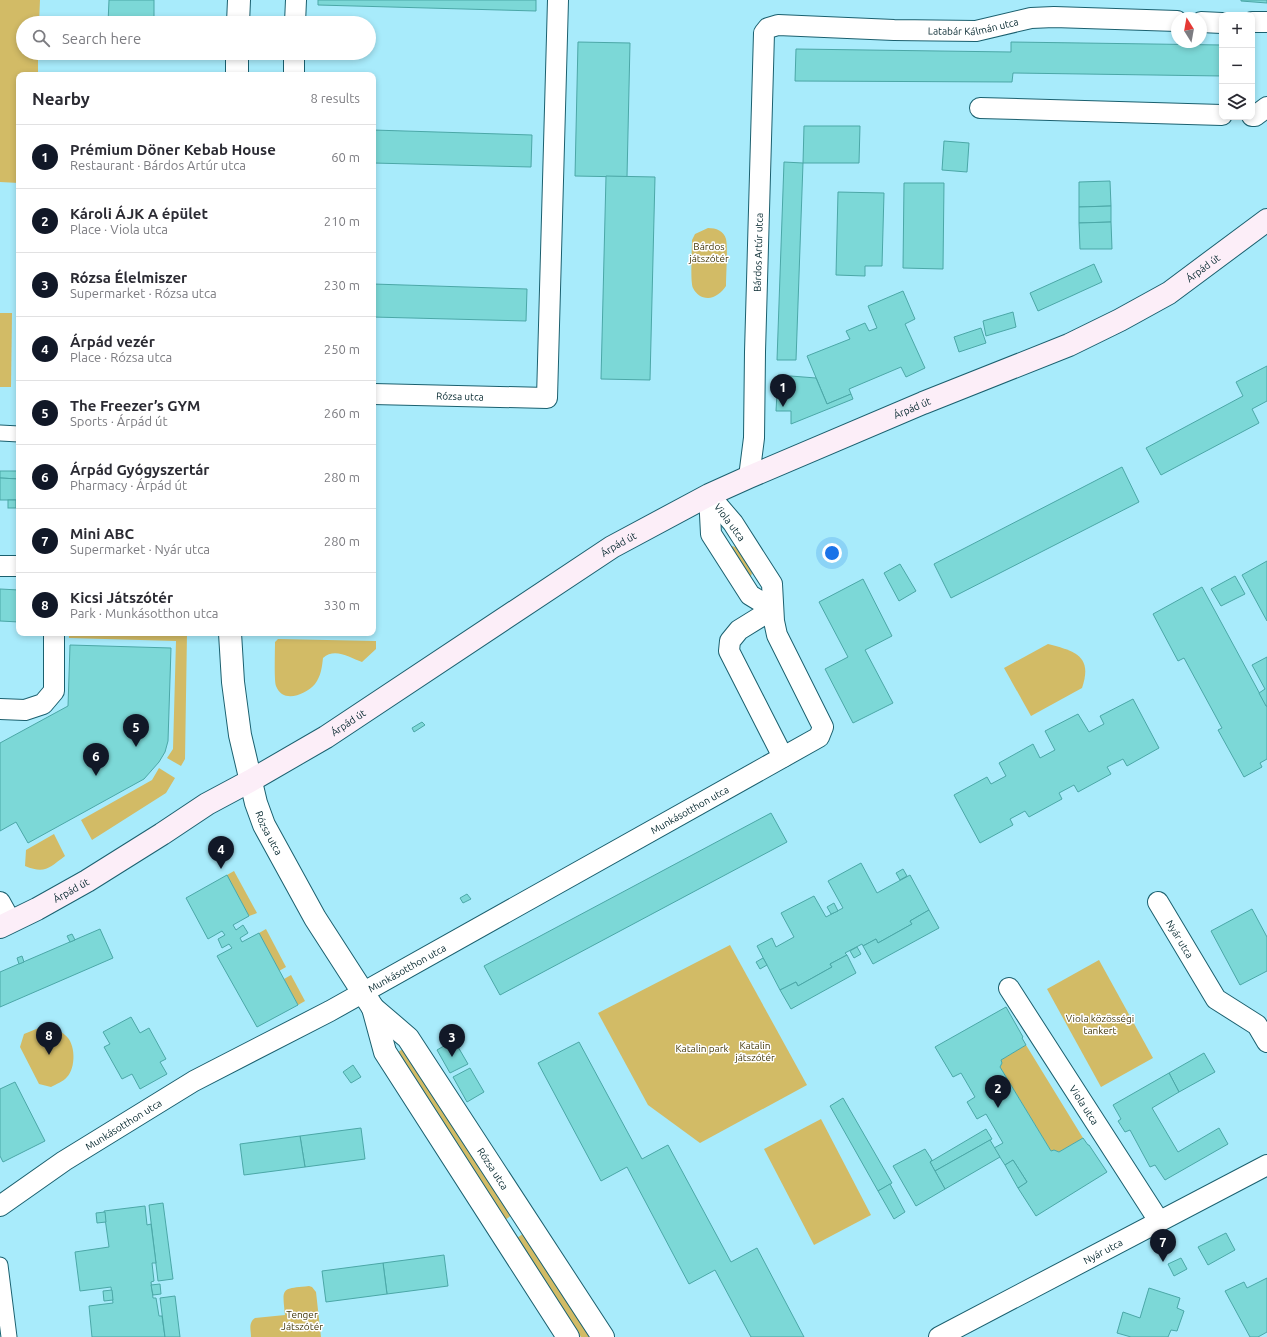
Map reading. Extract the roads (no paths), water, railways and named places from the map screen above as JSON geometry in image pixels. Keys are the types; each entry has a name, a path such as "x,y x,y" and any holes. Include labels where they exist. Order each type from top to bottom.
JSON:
{"main road":[{"name":"Árpád út","path":"6,924 86,881 207,804 326,737 612,547 709,495 749,477 923,403 1069,345 1168,293 1267,220"}],"street":[{"path":"238,16 239,0"},
{"path":"295,16 296,0"},
{"name":"Rózsa utca","path":"376,394 547,398 558,0"},
{"name":"Latabár Kálmán utca","path":"768,28 778,25 894,30 976,31 1031,18 1054,17 1171,21"},
{"path":"1207,22 1219,22"},
{"path":"1255,22 1267,22"},
{"name":"Bárdos Artúr utca","path":"749,477 754,438 754,361 764,33 768,28"},
{"path":"237,60 237,72"},
{"path":"294,60 294,72"},
{"path":"1255,116 1267,107"},
{"path":"980,108 1219,115"},
{"path":"0,434 16,434"},
{"name":"Viola utca","path":"709,495 711,534 750,596 769,612"},
{"path":"0,566 16,566"},
{"path":"769,612 739,630 730,641 729,650 783,757"},
{"name":"Munkásotthon utca","path":"0,1206 64,1161 194,1081 325,1014 368,1000 819,737 823,727 777,635 769,612"},
{"path":"0,709 25,710 43,704 54,691 54,636"},
{"name":"Rózsa utca","path":"230,636 233,682 240,735 250,781 264,825 315,918 368,1000 408,1038 603,1337"},
{"path":"0,902 6,924"},
{"name":"Nyár utca","path":"1158,902 1216,999 1257,1025 1267,1042"},
{"name":"Viola utca","path":"1009,988 1159,1221"},
{"name":"Rózsa utca","path":"368,1000 385,1052 568,1337"},
{"name":"Nyár utca","path":"939,1337 1267,1165"},
{"path":"0,1265 9,1337"}],"place":[{"name":"Prémium Döner Kebab House","path":"783,407"},
{"name":"The Freezer’s GYM","path":"136,747"},
{"name":"Árpád Gyógyszertár","path":"96,776"},
{"name":"Árpád vezér","path":"221,869"},
{"name":"Kicsi Játszótér","path":"49,1055"},
{"name":"Rózsa Élelmiszer","path":"452,1057"},
{"name":"Károli ÁJK A épület","path":"998,1108"},
{"name":"Mini ABC","path":"1163,1262"}],"park label":[{"name":"Bárdos játszótér","path":"709,252"},
{"name":"Viola közösségi tankert","path":"1100,1024"},
{"name":"Katalin park","path":"702,1048"},
{"name":"Katalin játszótér","path":"755,1050"},
{"name":"Tenger Játszótér","path":"302,1320"}]}
